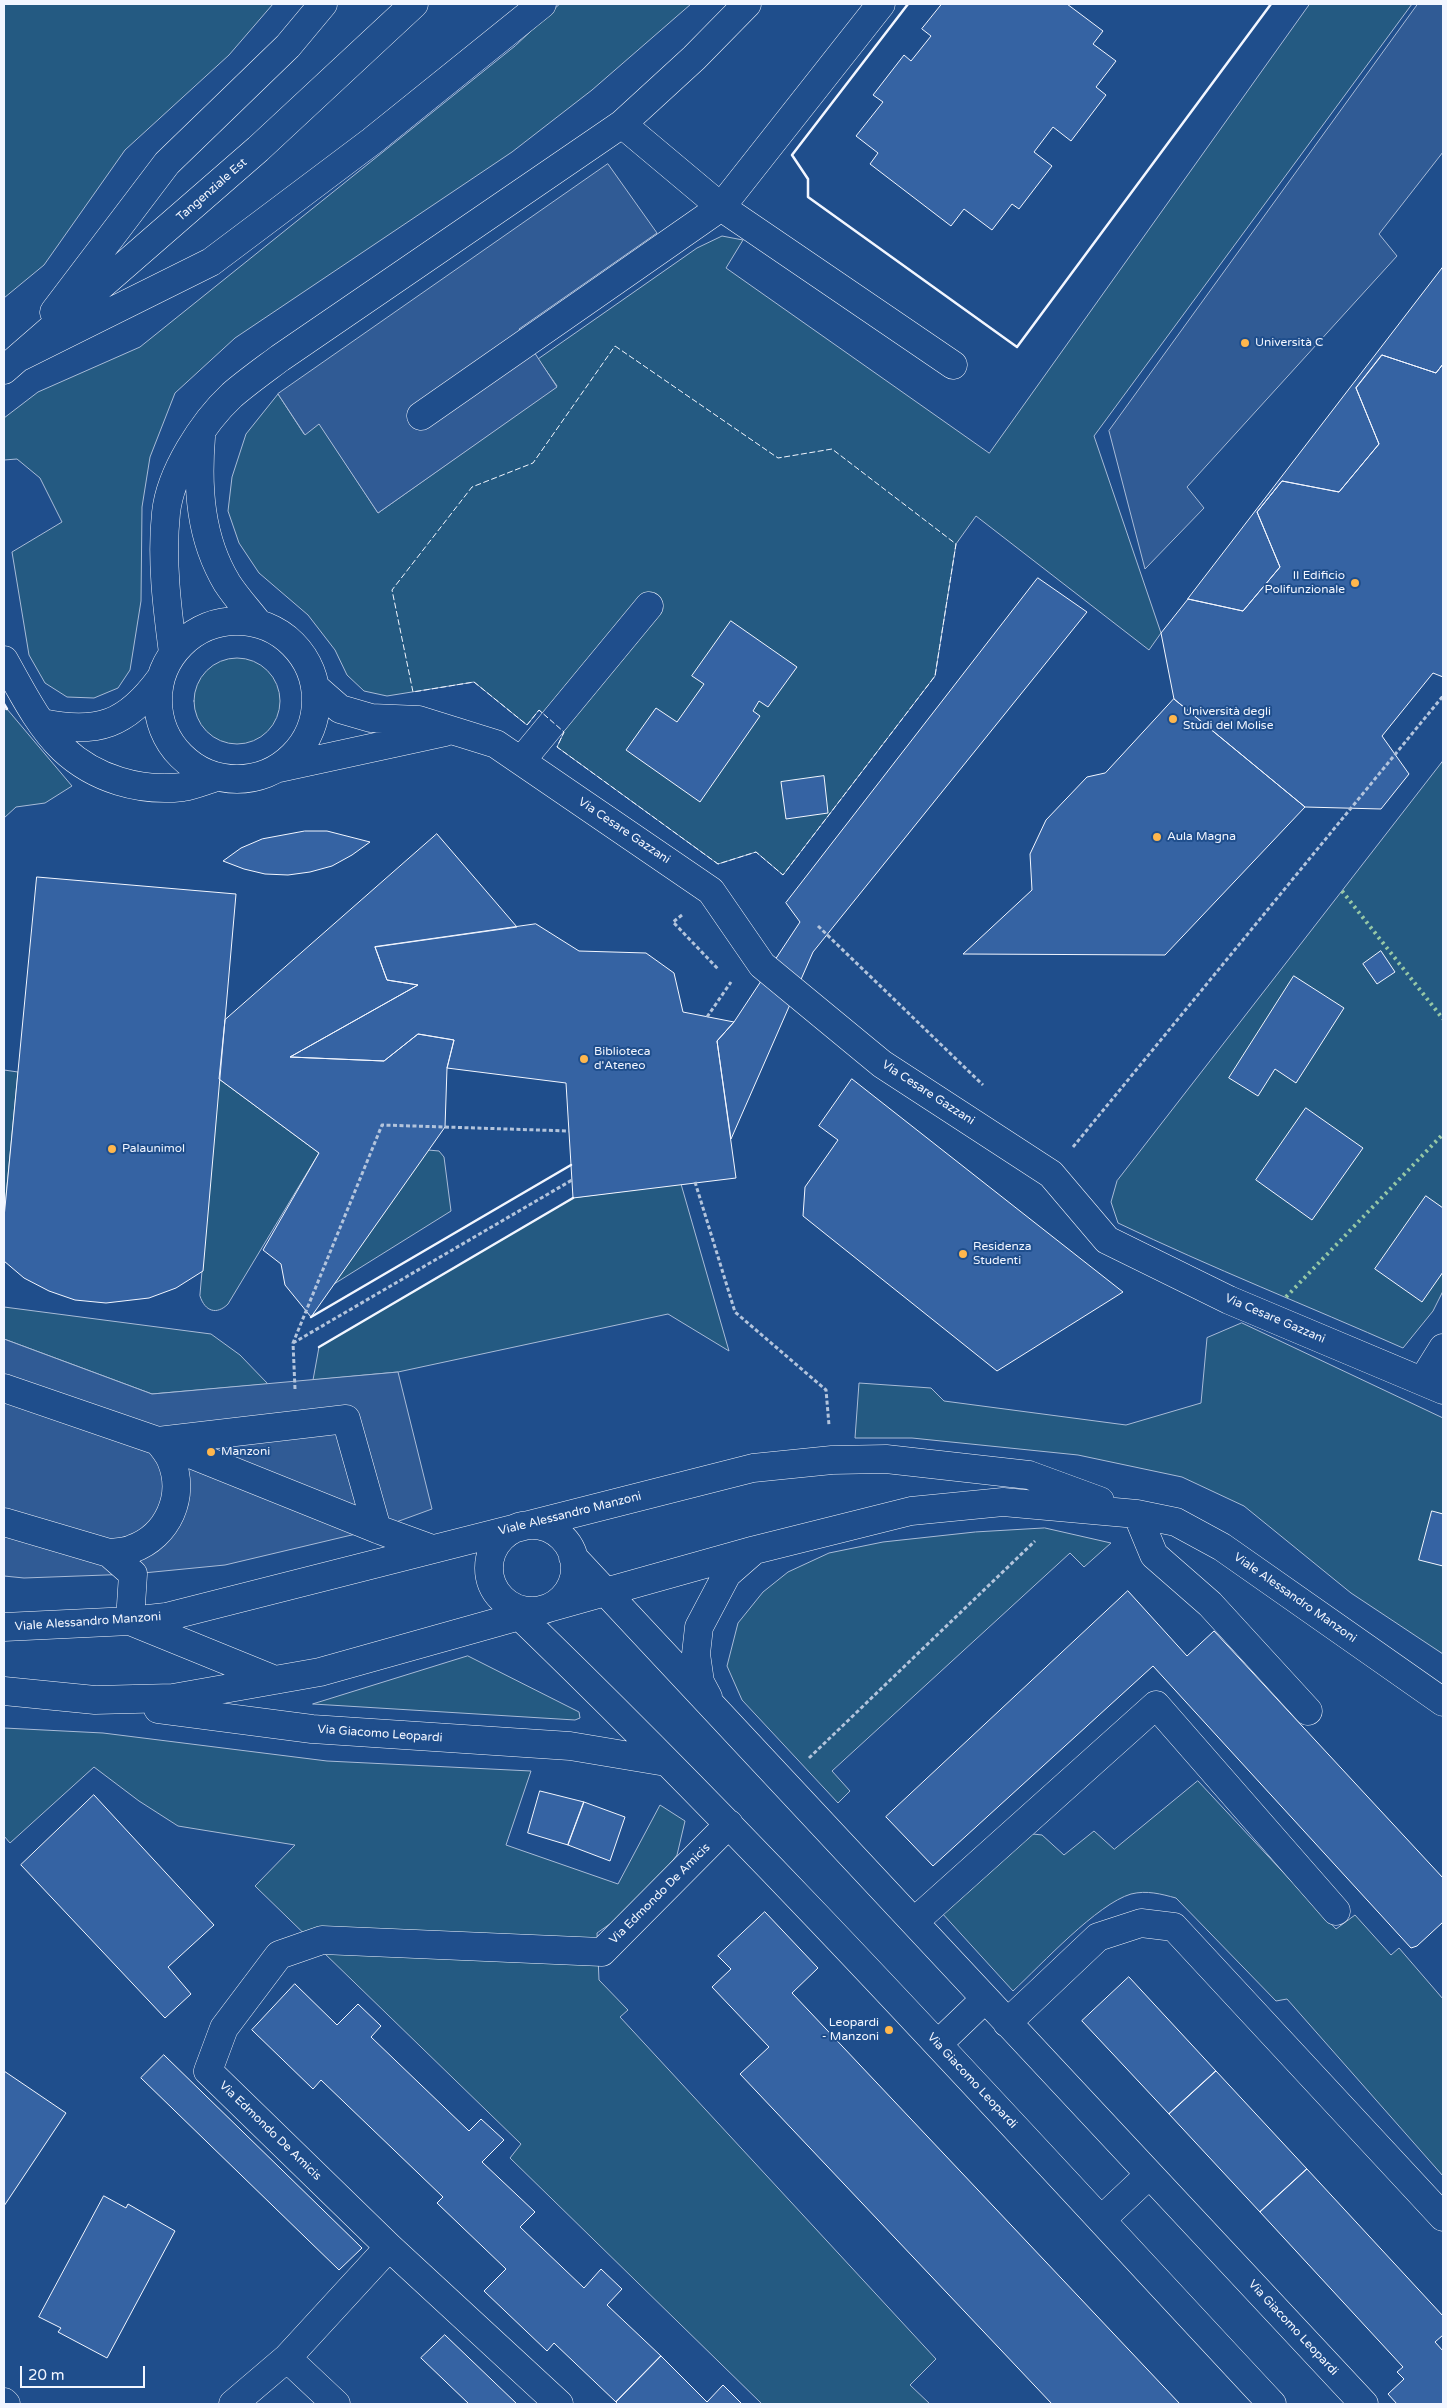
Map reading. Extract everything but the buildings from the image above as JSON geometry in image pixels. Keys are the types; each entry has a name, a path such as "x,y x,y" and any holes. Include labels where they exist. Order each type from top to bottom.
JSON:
{"street":[{"path":"12,364 167,163 288,46 323,4"},
{"name":"Tangenziale Est","path":"12,364 258,149 414,4"},
{"path":"12,364 211,262 372,141 542,4"},
{"path":"172,653 165,588 166,512 176,473 202,430 231,396 280,358 622,124 694,58 747,4"},
{"path":"421,416 721,207 880,4"},
{"path":"622,124 721,207 954,365"},
{"path":"202,430 198,475 202,516 211,550 228,584 258,623"},
{"path":"521,761 649,606"},
{"path":"42,723 69,729 96,727 122,717 144,701 160,679 172,653 190,636 211,624 235,620 258,623 280,632 297,647 310,666 316,688 316,711 309,734 296,754 278,768"},
{"path":"4,660 42,723 63,748 89,768 119,782 152,788 185,786 217,777"},
{"path":"160,679 157,704 162,728 175,750 194,767 217,777 237,780 258,777 278,768 456,730"},
{"name":"Via Cesare Gazzani","path":"316,688 340,709 371,718 419,720 496,744 711,891 762,965 882,1064 1051,1174 1107,1240 1229,1300 1436,1381"},
{"path":"1436,1381 1443,1348"},
{"path":"4,1388 158,1441 377,1529 432,1549"},
{"path":"158,1441 346,1419 377,1529"},
{"path":"4,1522 109,1552 131,1550 151,1540 166,1523 175,1503 177,1481 171,1459 158,1441"},
{"name":"Viale Alessandro Manzoni","path":"4,1627 130,1622 166,1617 263,1594 753,1468 832,1460 886,1459 1029,1475 1137,1514"},
{"name":"Viale Alessandro Manzoni","path":"4,1691 95,1700 173,1698 320,1672 522,1608 604,1592 755,1550 911,1511 1003,1502 1137,1514 1176,1522 1222,1547 1443,1702"},
{"path":"1137,1514 1154,1555 1210,1604 1308,1711"},
{"name":"Via Giacomo Leopardi","path":"1272,2404 938,2044 729,1824 666,1762 522,1608 491,1581 491,1558 502,1538 521,1527 538,1526 554,1531 566,1542 573,1557 604,1592 1364,2404"},
{"name":"Viale Alessandro Manzoni","path":"718,1713 700,1682 696,1654 699,1627 726,1574 755,1550"},
{"path":"109,1552 133,1574 130,1622 275,1680"},
{"path":"522,1608 558,1602 569,1590 574,1574 573,1557"},
{"name":"Via Giacomo Leopardi","path":"95,1700 312,1729 570,1746 666,1762"},
{"path":"914,1922 1156,1705 1336,1910"},
{"name":"Via Edmondo De Amicis","path":"559,2404 389,2247 208,2071 224,2028 279,1955 322,1940 602,1952 729,1824"},
{"path":"1007,2022 1098,1937 1141,1923 1174,1927 1443,2217"},
{"path":"938,2044 984,1999"},
{"path":"1101,2220 1149,2174"},
{"path":"233,2404 287,2358 389,2247"},
{"path":"287,2358 336,2404"}],"path":[{"path":"1051,1174 1443,696"},
{"path":"707,1016 731,982 673,922 711,891"},
{"path":"818,926 986,1087"},
{"path":"297,1425 292,1343 382,1125 569,1131"},
{"path":"292,1343 572,1180"},
{"path":"695,1182 735,1312 826,1390 832,1460"},
{"path":"783,1783 1069,1508"}],"shaded area":[{"path":"4,4 273,4 229,55 125,150 44,265 4,298"},
{"path":"560,4 691,4 592,90 512,152 235,338 175,393 150,457 142,507 141,601 130,670 118,688 94,698 67,697 45,683 29,655 12,552 62,522 40,478 17,459 4,460 4,418 38,392 140,347 515,46"},
{"path":"1310,4 1412,4 1094,436 1161,633 1149,650 976,516 956,544 935,676 783,875 756,852 718,864 557,747 564,732 539,710 527,725 474,682 387,696 364,691 347,675 335,650 308,615 259,573 239,543 228,511 232,477 246,434 278,394 304,434 319,423 378,513 557,386 538,359 697,248 722,236 743,240 726,268 989,453"},
{"name":"Università C","path":"1418,4 1443,4 1443,152 1379,234 1397,256 1187,487 1204,508 1145,569 1109,431"},
{"path":"608,164 657,233 519,329 557,387 378,513 319,424 305,435 278,394"},
{"path":"237,658 254,661 268,670 277,684 280,701 277,718 268,732 254,741 237,744 220,741 206,732 197,718 194,701 197,684 206,670 220,661"},
{"path":"7,709 72,786 45,803 16,807 4,818 4,711"},
{"path":"1443,761 1443,1291 1433,1311 1403,1348 1153,1240 1118,1223 1111,1202 1117,1181"},
{"path":"4,1070 18,1072 4,1218"},
{"path":"219,1079 319,1153 228,1304 216,1311 205,1306 200,1296"},
{"path":"428,1150 439,1151 444,1157 451,1211 334,1284"},
{"path":"681,1184 729,1351 668,1314 398,1372 313,1380 319,1347 573,1198"},
{"path":"4,1307 211,1334 240,1355 268,1384 152,1394 4,1339"},
{"path":"1242,1323 1443,1418 1443,1654 1351,1593 1244,1506 1182,1477 1078,1455 912,1438 855,1438 859,1383 931,1388 944,1401 1126,1425 1201,1403 1207,1338"},
{"name":"Manzoni","path":"4,1339 152,1394 398,1372 432,1509 377,1529 225,1565 133,1574 24,1578 4,1576"},
{"path":"1045,1528 1111,1543 1084,1567 1070,1553 832,1771 850,1791 838,1803 742,1700 727,1666 738,1623 763,1592 788,1572 829,1553 883,1542 975,1532"},
{"path":"468,1656 579,1712 580,1718 575,1720 313,1704"},
{"path":"4,1728 103,1733 327,1761 531,1771 506,1845 618,1884 660,1805 685,1821 677,1855 640,1903 597,1933 599,1980 628,2010 620,2017 936,2359 910,2385 930,2404 762,2404 510,2158 521,2144 255,1886 295,1845 178,1826 139,1801 94,1767 10,1843 4,1836"},
{"path":"1198,1781 1336,1929 1355,1915 1391,1955 1399,1948 1443,1999 1443,2176 1287,1999 1276,2001 1176,1898 1143,1892 1131,1894 1117,1900 1070,1936 1013,1991 941,1912 1021,1841 1033,1834 1042,1835 1064,1855 1094,1831 1114,1849"}],"hedge":[{"path":"1342,891 1443,1019"},
{"path":"1286,1297 1443,1134"}],"fence":[{"path":"615,346 778,458 832,449 956,544 935,676 783,875 756,852 718,864 557,747 564,732 539,710 527,725 474,682 413,692 392,590 472,487 533,463 615,346"}],"wall":[{"path":"908,4 792,155 808,179 808,197 1017,347 1271,4"},
{"path":"4,704 7,709"},
{"path":"311,1317 571,1165"},
{"path":"319,1347 573,1198"}],"place":[{"name":"Università C","path":"1245,343"},
{"name":"II Edificio Polifunzionale","path":"1355,583"},
{"name":"Università degli Studi del Molise","path":"1173,719"},
{"name":"Aula Magna","path":"1157,837"},
{"name":"Biblioteca d'Ateneo","path":"584,1059"},
{"name":"Palaunimol","path":"112,1149"},
{"name":"Residenza Studenti","path":"963,1254"},
{"name":"Manzoni","path":"211,1452"},
{"name":"Leopardi - Manzoni","path":"889,2030"}]}
